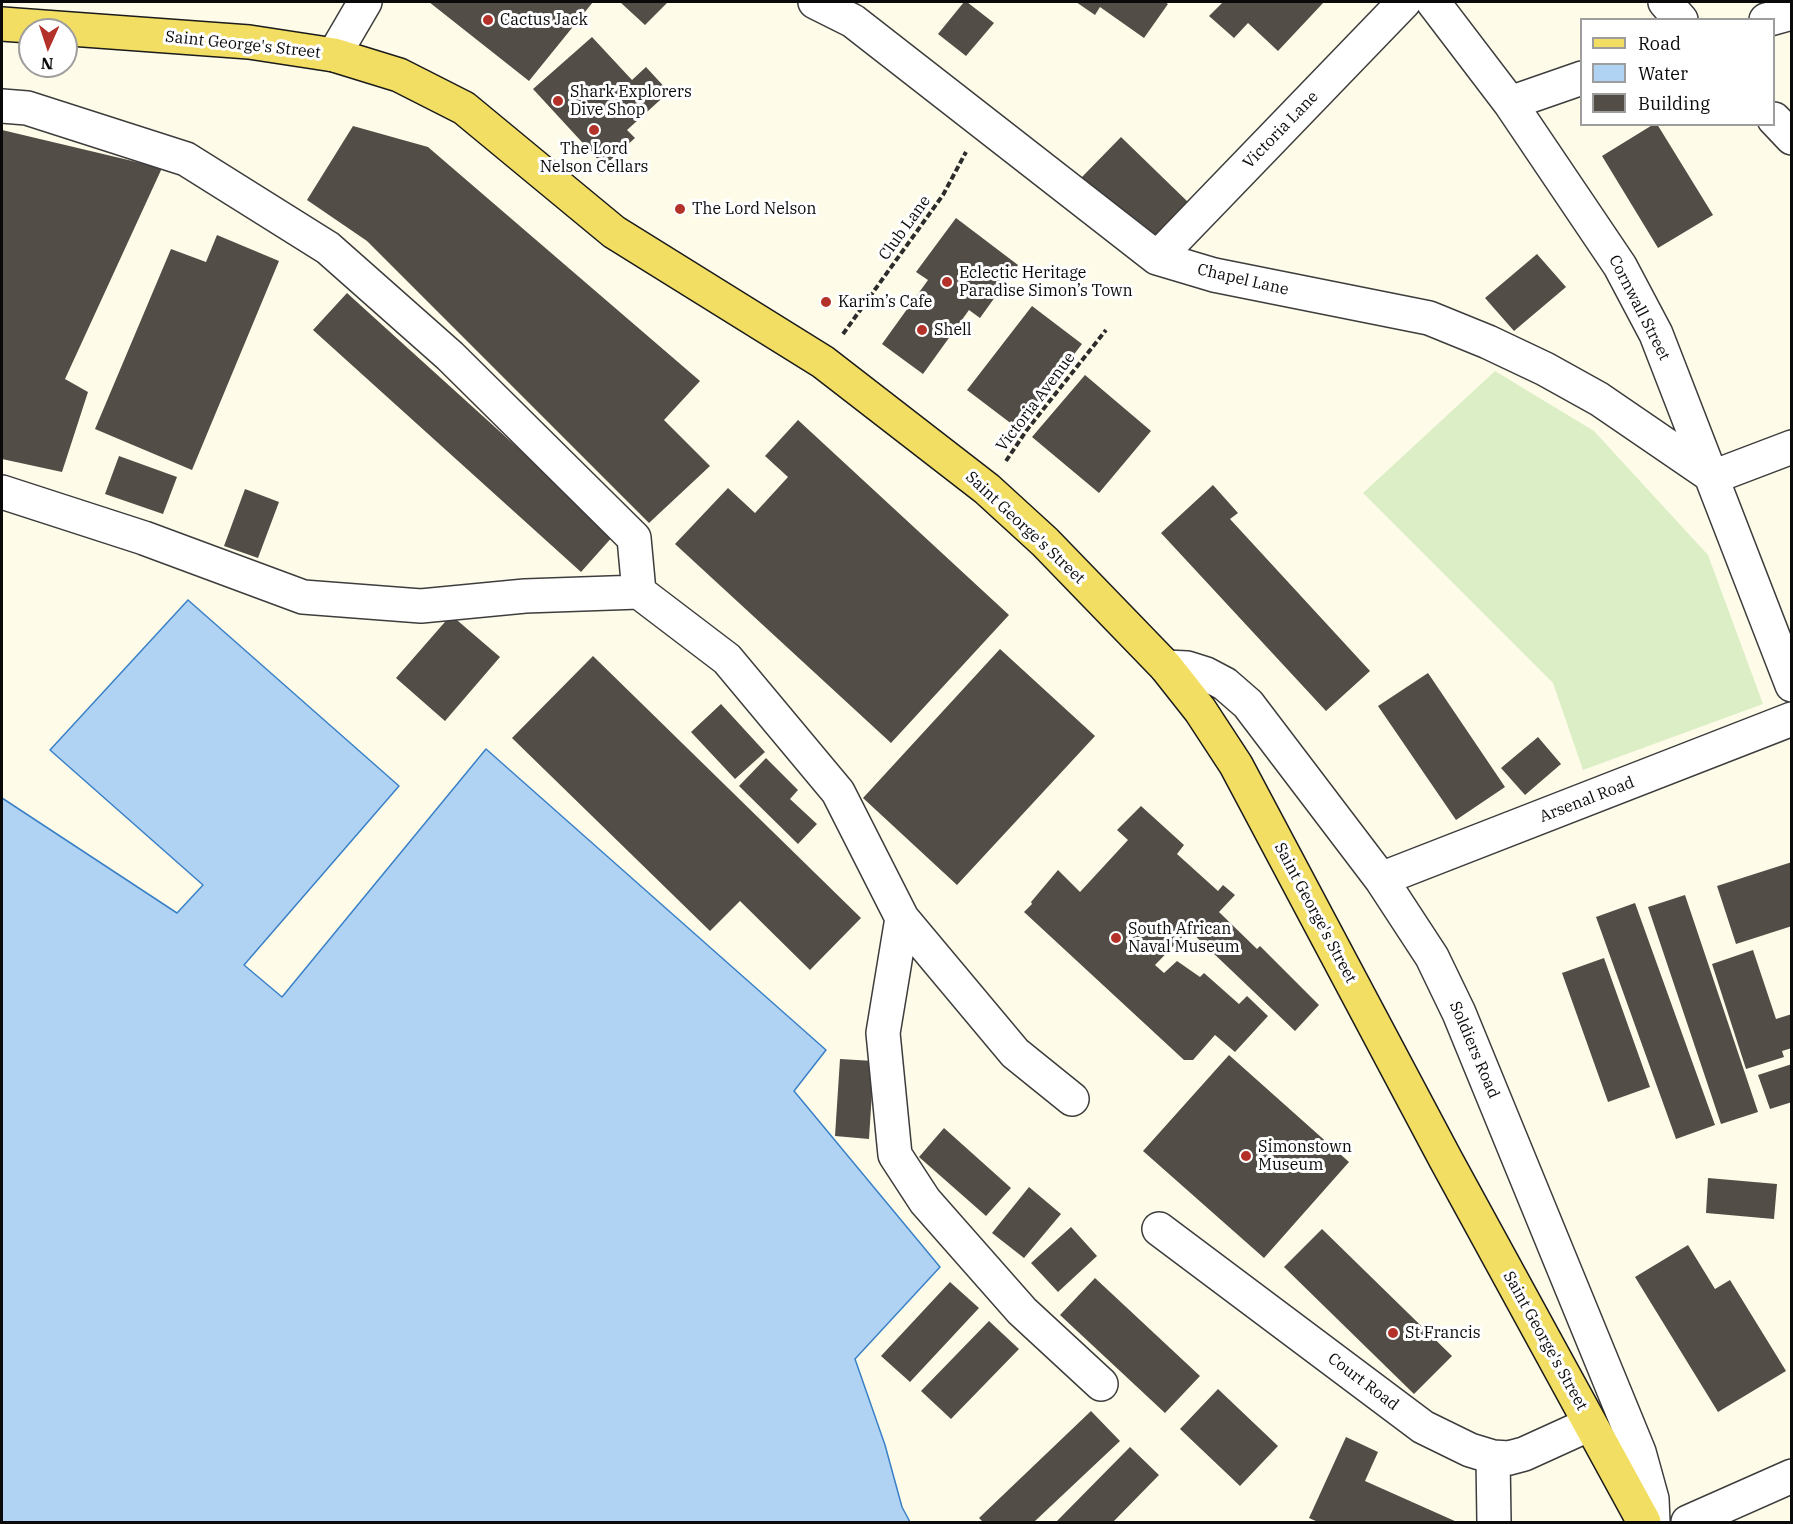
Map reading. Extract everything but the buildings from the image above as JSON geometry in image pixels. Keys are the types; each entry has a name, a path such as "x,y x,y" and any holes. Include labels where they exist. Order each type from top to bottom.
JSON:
{"main road":[{"name":"Saint George's Street","path":"2,24 249,42 334,55 399,75 464,108 614,232 823,362 987,489 1045,542 1166,668 1200,710 1236,765 1446,1160 1644,1522"}],"street":[{"path":"334,55 365,2"},
{"name":"Chapel Lane","path":"815,2 853,21 1157,258 1214,275 1429,318 1545,369 1599,399 1713,477"},
{"name":"Victoria Lane","path":"1157,258 1404,2"},
{"name":"Cornwall Street","path":"1433,2 1510,103 1620,266 1656,334 1713,477 1791,685"},
{"path":"1665,2 1679,18"},
{"path":"1773,18 1791,13"},
{"path":"1510,103 1580,78"},
{"path":"2,106 27,108 186,159 328,248 450,356 634,538 639,592"},
{"path":"1775,121 1791,138"},
{"path":"1713,477 1791,447"},
{"path":"2,492 144,538 303,597 421,606 525,596 639,592 727,659 838,792 902,918 1015,1053 1072,1099"},
{"name":"Soldiers Road","path":"1166,668 1187,668 1206,674 1225,684 1248,704 1381,879 1432,957 1460,1013 1639,1452 1652,1499 1653,1522"},
{"name":"Arsenal Road","path":"1381,879 1791,719"},
{"path":"902,918 884,1033 895,1155 925,1201 1022,1311 1101,1384"},
{"name":"Court Road","path":"1159,1229 1423,1426 1470,1450 1493,1457 1509,1458 1524,1454 1590,1424"},
{"path":"1493,1457 1494,1522"},
{"path":"1688,1522 1791,1476"}],"path":[{"name":"Club Lane","path":"823,362 944,195 968,148"},
{"name":"Victoria Avenue","path":"987,489 1026,431 1106,330"}],"green space":[{"path":"1495,371 1594,431 1708,555 1763,704 1583,770 1553,683 1363,493"}],"water":[{"path":"188,600 399,786 244,965 282,997 486,749 826,1050 794,1091 940,1267 855,1359 885,1445 902,1507 910,1522 2,1522 2,798 177,913 203,885 50,750"}],"place":[{"name":"Cactus Jack","path":"488,20"},
{"name":"Shark Explorers Dive Shop","path":"558,101"},
{"name":"The Lord Nelson Cellars","path":"594,130"},
{"name":"The Lord Nelson","path":"680,209"},
{"name":"Eclectic Heritage Paradise Simon’s Town","path":"947,282"},
{"name":"Karim’s Cafe","path":"826,302"},
{"name":"Shell","path":"922,330"},
{"name":"South African Naval Museum","path":"1116,938"},
{"name":"Simonstown Museum","path":"1246,1156"},
{"name":"St Francis","path":"1393,1333"}]}
